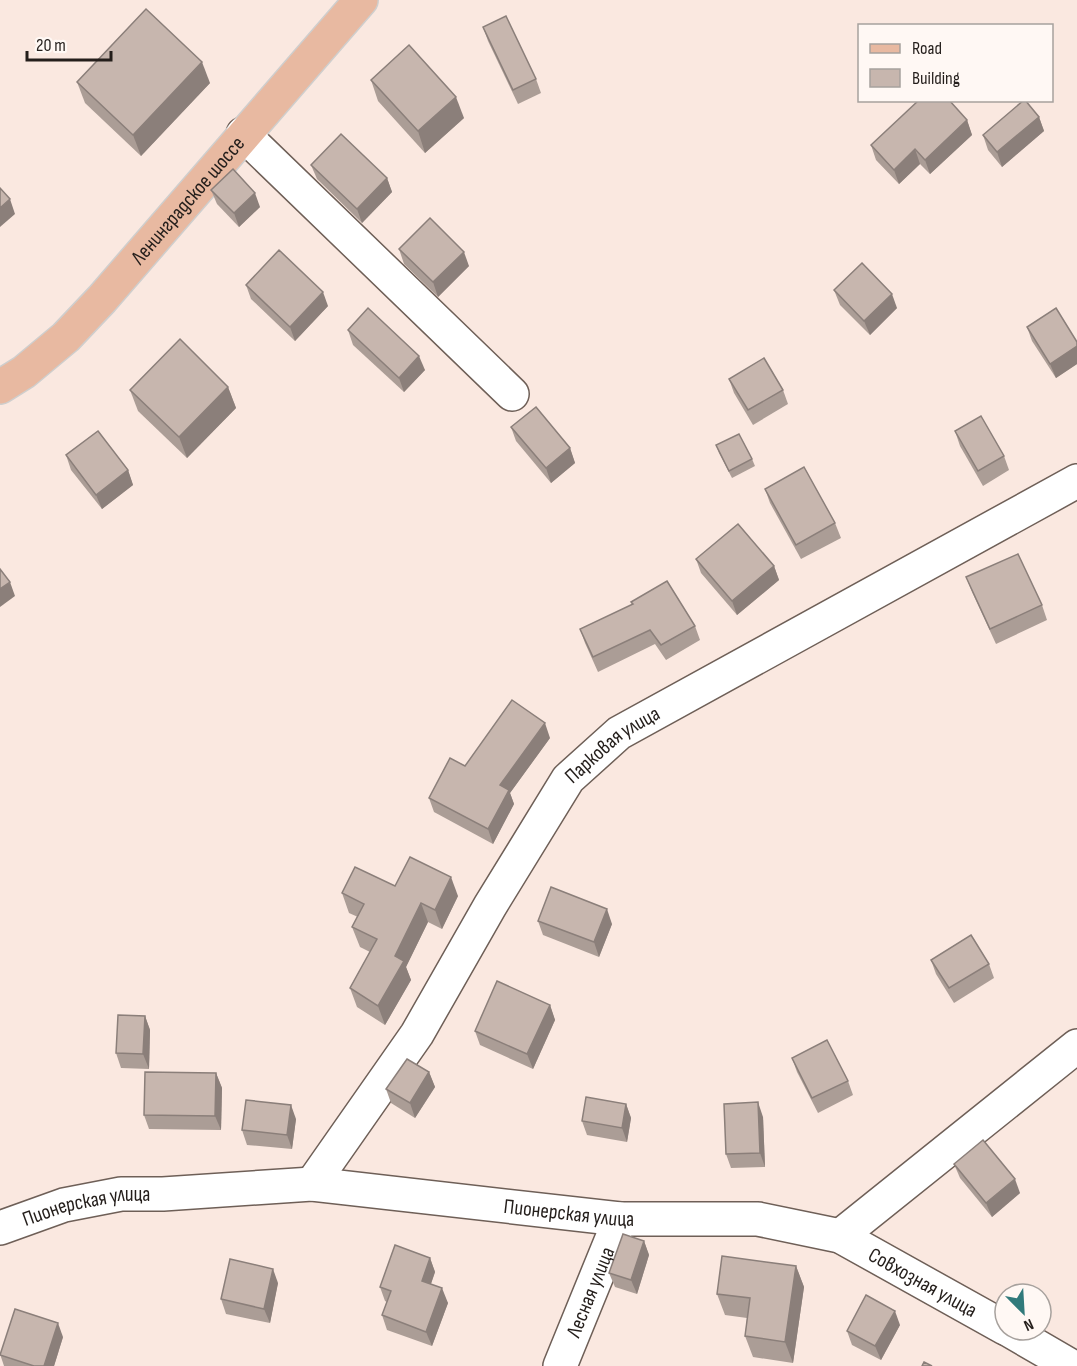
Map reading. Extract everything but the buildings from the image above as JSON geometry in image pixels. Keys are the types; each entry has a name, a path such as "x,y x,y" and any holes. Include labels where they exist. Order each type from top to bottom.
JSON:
{"main road":[{"name":"Ленинградское шоссе","path":"0,387 24,372 66,337 102,299 361,0"}],"street":[{"path":"243,135 512,394"},
{"name":"Парковая улица","path":"312,1184 417,1034 490,906 568,779 619,733 1077,481"},
{"path":"840,1236 1077,1046"},
{"name":"Пионерская улица","path":"0,1228 64,1205 121,1194 163,1194 312,1184 620,1219 758,1219 840,1236"},
{"name":"Лесная улица","path":"560,1366 620,1219"},
{"name":"Совхозная улица","path":"840,1236 993,1321"},
{"name":"Совхозная улица","path":"1027,1342 1060,1363"}]}
